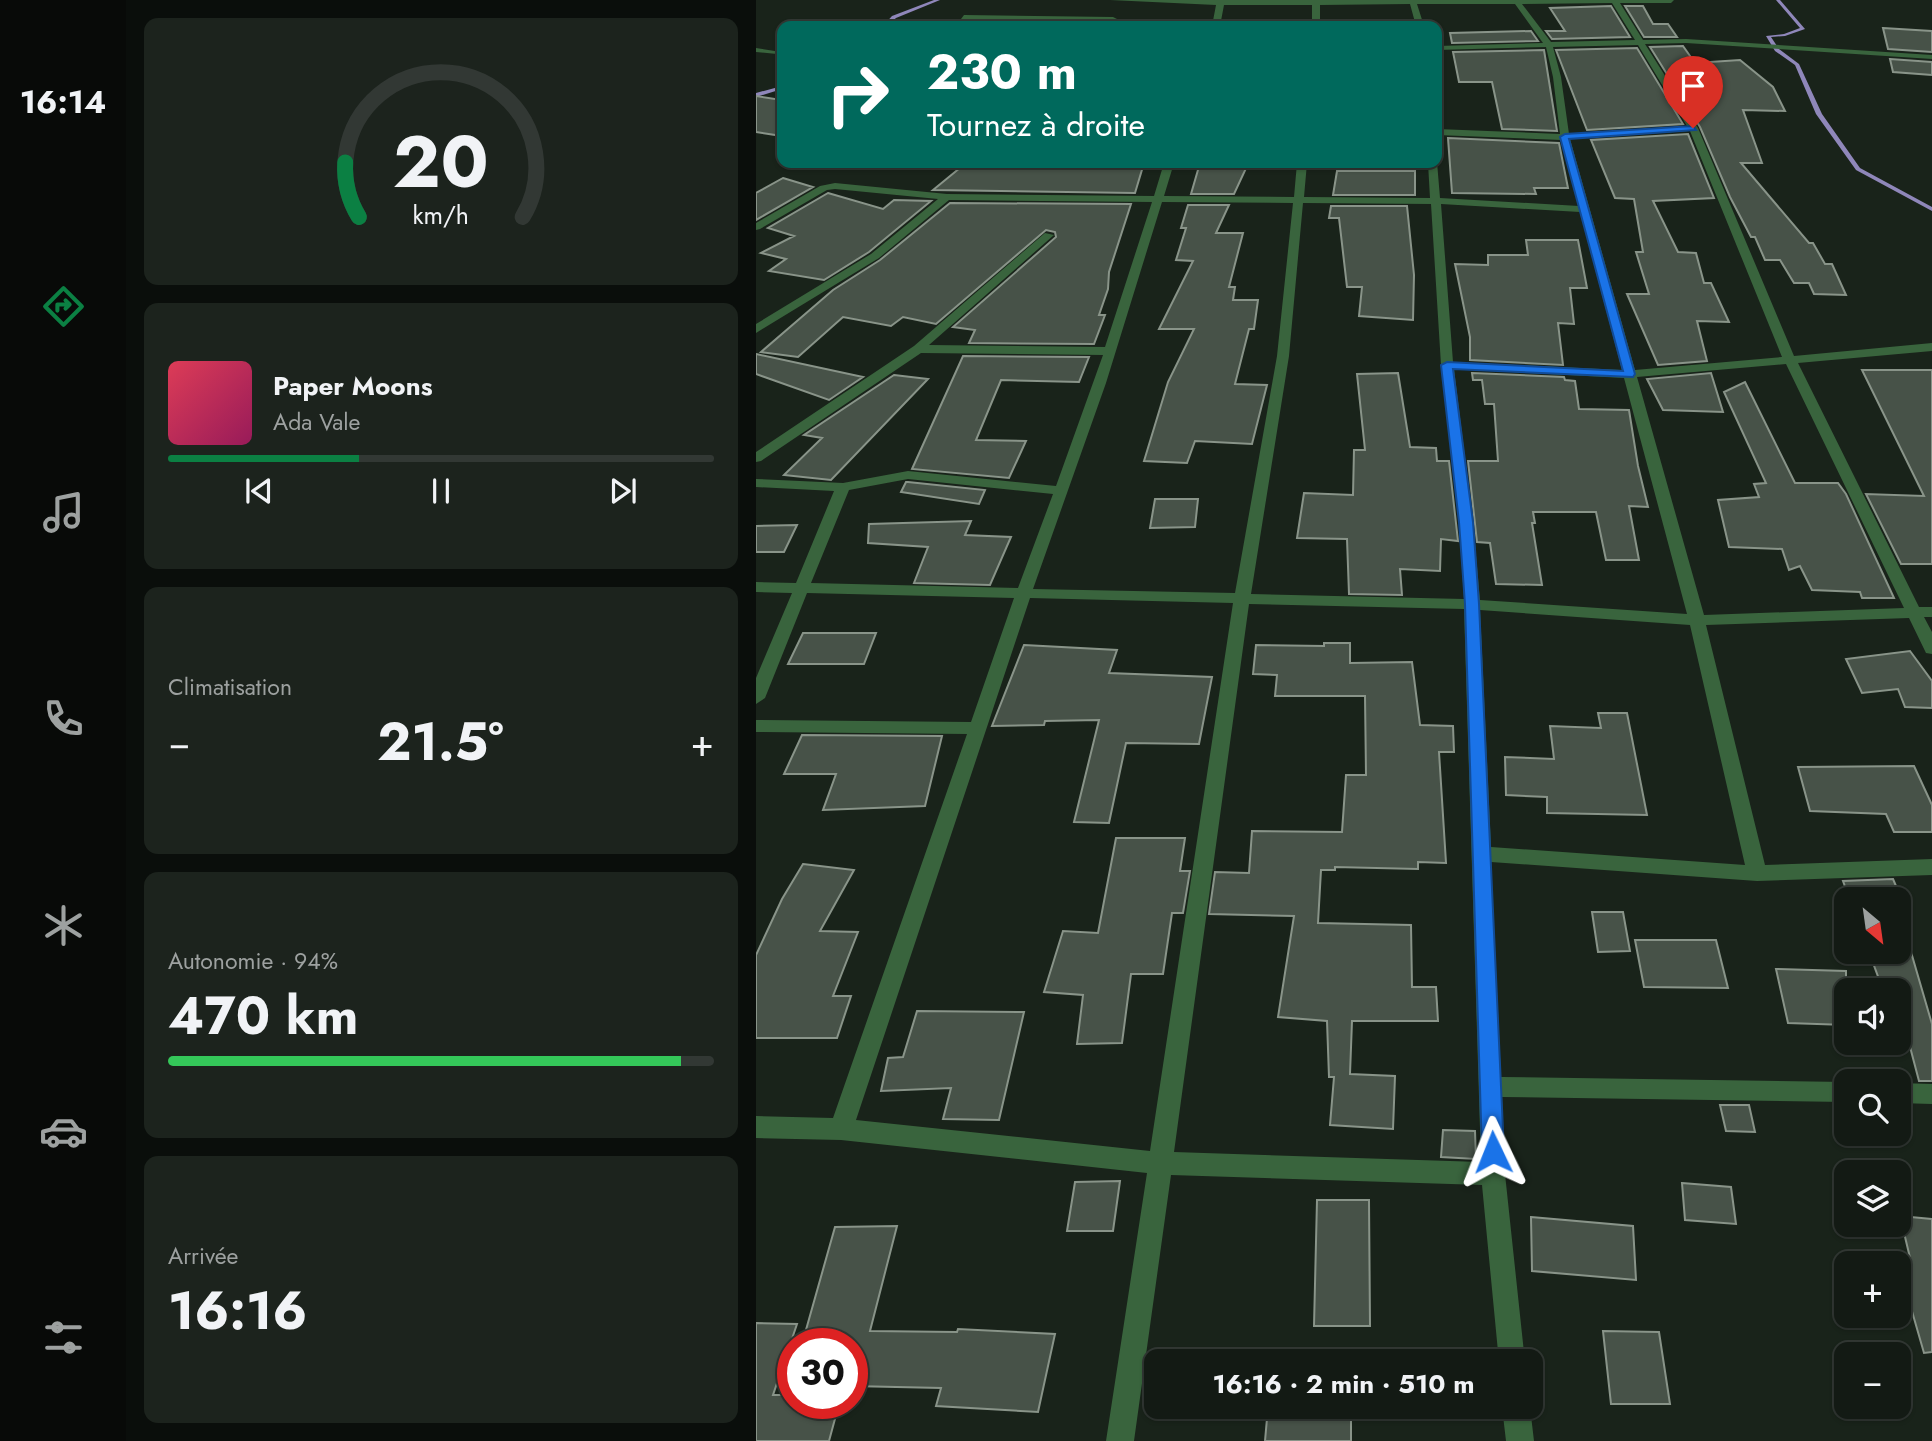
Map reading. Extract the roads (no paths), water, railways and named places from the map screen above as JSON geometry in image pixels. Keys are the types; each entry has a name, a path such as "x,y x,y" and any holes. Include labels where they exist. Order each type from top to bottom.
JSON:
{"street":[{"path":"1114,0 1671,1"},
{"path":"1113,21 1121,0"},
{"path":"1316,0 1316,21"},
{"path":"1614,0 1693,128 1789,358 1932,649"},
{"path":"1217,21 1221,1"},
{"path":"1412,1 1418,21"},
{"path":"1518,2 1549,45 1557,77 1565,137 1583,209 1697,620 1757,873"},
{"path":"964,17 1063,21"},
{"path":"1442,48 1686,41 1932,57"},
{"path":"756,50 777,52"},
{"path":"1442,132 1565,137 1693,128"},
{"path":"841,1129 1024,593 1063,491 1167,168"},
{"path":"1119,1441 1242,598 1283,356 1301,168"},
{"path":"1433,168 1447,365 1466,522 1472,604 1493,1174 1511,1349"},
{"path":"756,227 824,188 947,197 1435,201 1583,209"},
{"path":"756,328 875,256 947,197"},
{"path":"756,458 918,349 1049,235"},
{"path":"1447,365 1629,374 1932,347"},
{"path":"918,349 1110,351"},
{"path":"756,483 843,487 908,475 1063,491"},
{"path":"756,698 843,487"},
{"path":"756,587 1472,604 1697,620 1932,612"},
{"path":"756,726 978,728"},
{"path":"1481,854 1757,873 1932,867"},
{"path":"1491,1087 1834,1092"},
{"path":"1911,1093 1932,1094"},
{"path":"756,1127 841,1129 1161,1163 1493,1174"},
{"path":"1517,1419 1520,1441"}],"waterway":[{"path":"890,21 938,0"},
{"path":"1778,0 1803,29 1785,35 1768,36 1777,50 1797,64 1819,114 1858,169 1932,209"},
{"path":"756,95 777,89"}]}
